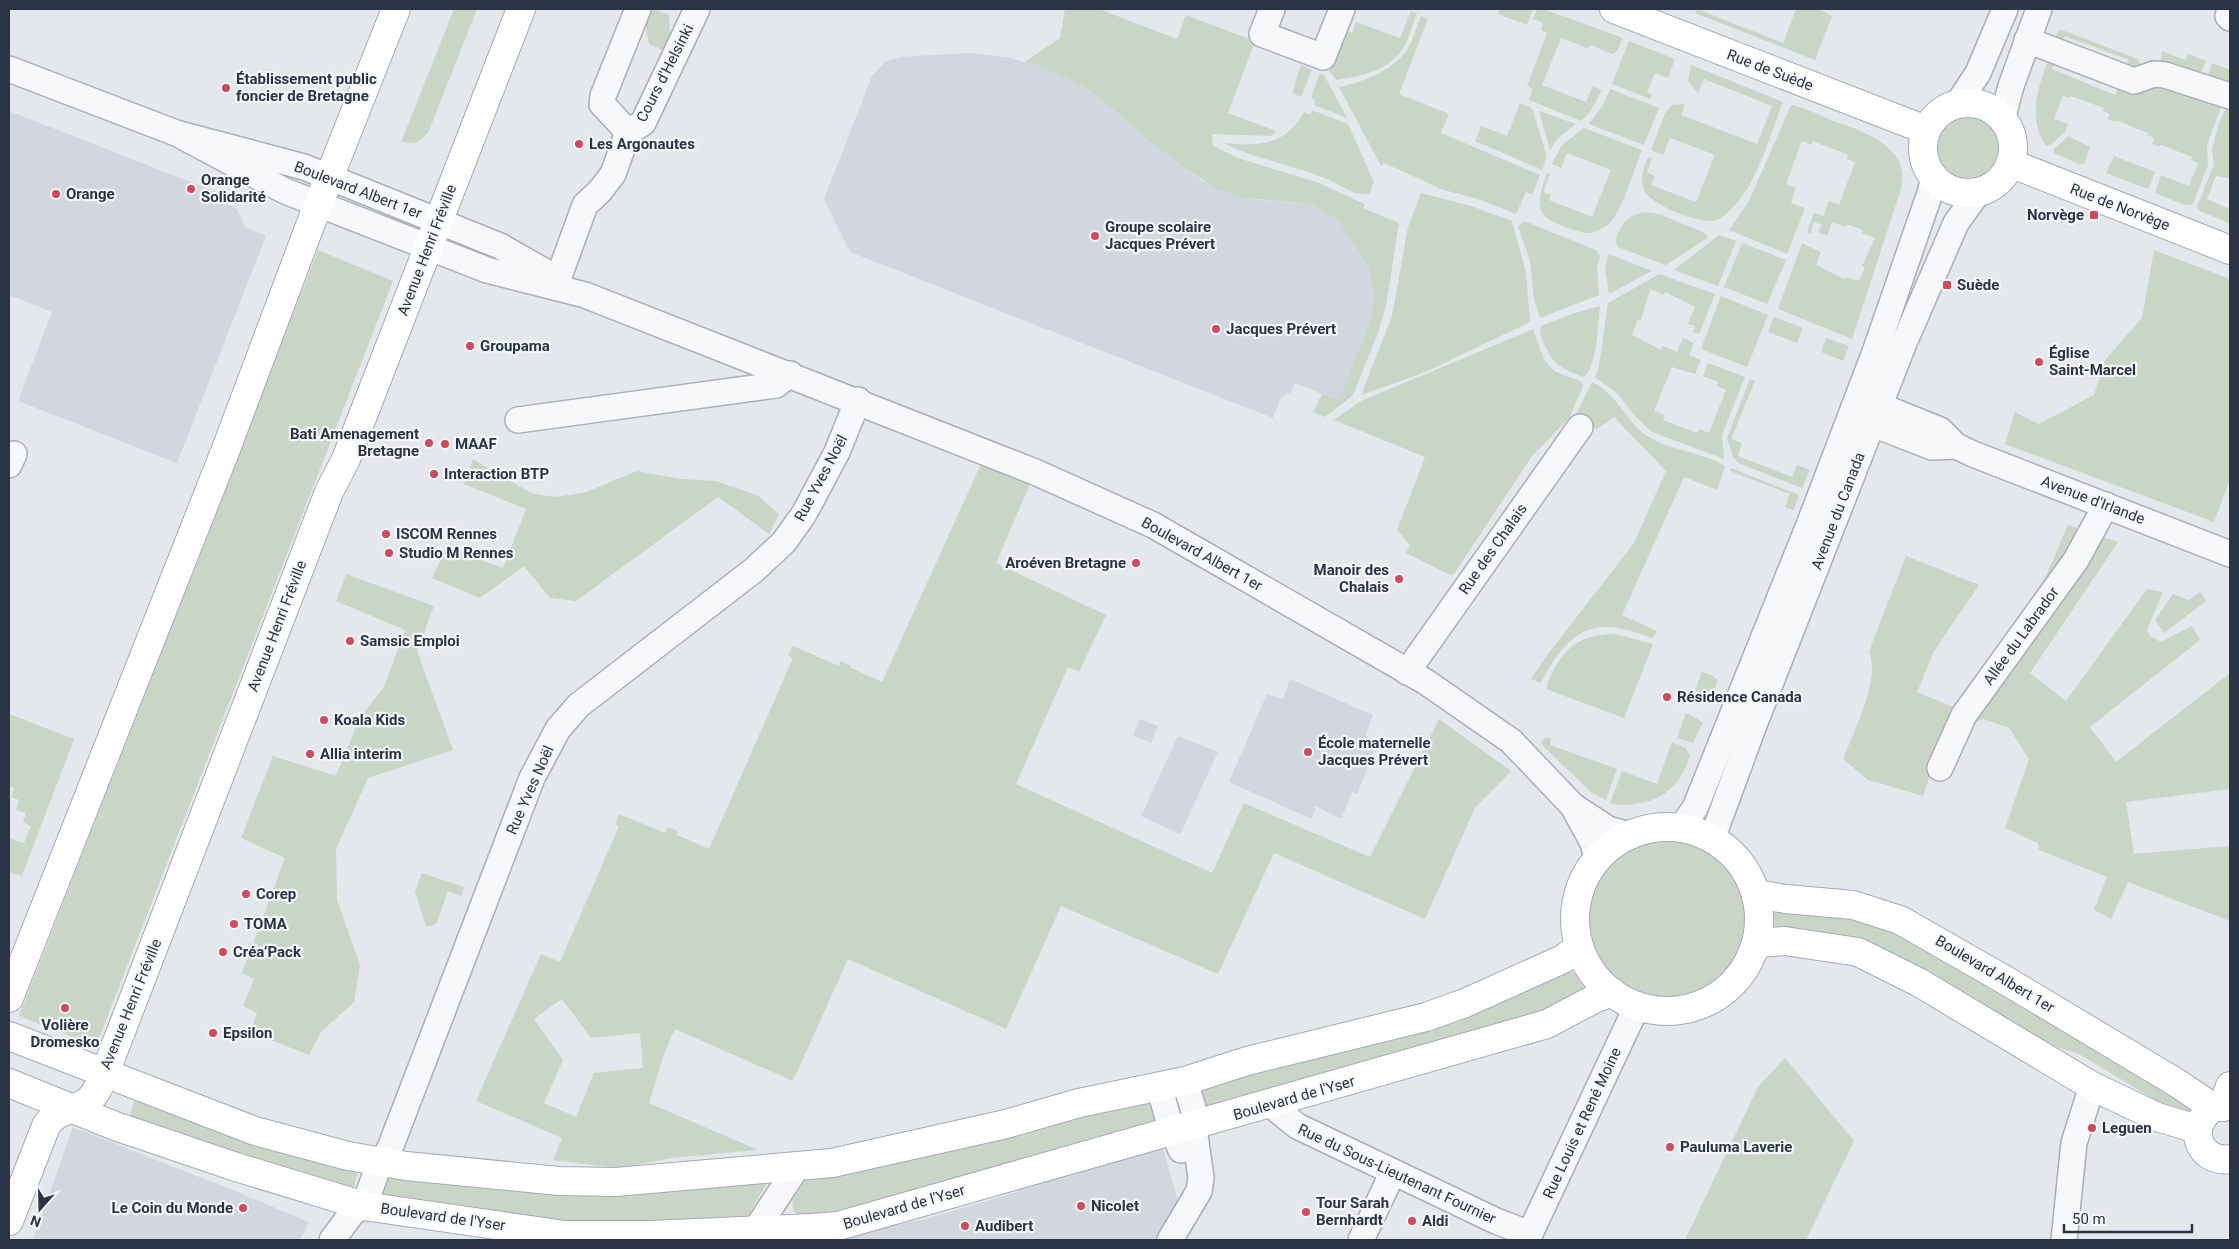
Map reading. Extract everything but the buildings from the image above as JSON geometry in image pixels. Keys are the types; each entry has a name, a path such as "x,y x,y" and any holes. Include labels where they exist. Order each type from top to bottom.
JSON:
{"main road":[{"path":"9,998 226,450 329,178 396,9"},
{"name":"Avenue Henri Fréville","path":"9,1221 46,1126 52,1116 72,1109 90,1099 104,1073 329,492 346,459 520,9"},
{"name":"Rue de Suède","path":"1631,12 1926,130"},
{"path":"1956,105 1982,106 1991,110 2002,120 2008,128 2013,148 2010,163 2000,179 1979,191 1967,193 1956,191 1934,177 1923,155 1923,142 1926,130 1936,116 1956,105"},
{"name":"Rue de Norvège","path":"2010,163 2230,250"},
{"path":"1655,828 1682,828 1712,839 1739,862 1749,877 1756,894 1759,918 1756,943 1750,959 1736,980 1718,996 1703,1004 1670,1011 1637,1006 1612,992 1598,980 1587,964 1579,947 1576,934 1576,907 1583,881 1597,859 1617,841 1629,835 1655,828"},
{"name":"Boulevard Albert 1er","path":"1756,894 1786,899 1853,905 1886,914 1915,926 2219,1108"},
{"path":"1756,943 1785,941 1858,952 1920,983 2092,1086 2158,1117 2219,1108"},
{"path":"9,1036 255,1131 382,1163 559,1181 616,1182 797,1167 858,1158 1006,1124 1079,1103 1172,1084 1247,1061 1426,1017 1465,1003 1563,959 1579,947"},
{"name":"Boulevard de l'Yser","path":"9,1083 72,1109 236,1167 364,1206 565,1235 655,1238 752,1236 838,1226 1186,1128 1548,1024 1594,999 1612,992"},
{"path":"2219,1108 2200,1145 2205,1152 2216,1159 2228,1161"}],"street":[{"name":"Cours d'Helsinki","path":"628,132 602,104 603,96 638,9"},
{"name":"Cours d'Helsinki","path":"558,278 585,206 613,174 628,132 643,123 697,9"},
{"path":"1272,9 1262,34 1323,58 1342,9"},
{"path":"1956,105 1978,73 2005,9"},
{"path":"2002,120 2005,103 2039,9"},
{"path":"2027,40 2134,81 2154,74 2165,75 2230,96"},
{"name":"Boulevard Albert 1er","path":"9,69 176,133 304,167 500,246 585,295"},
{"name":"Boulevard Albert 1er","path":"176,133 266,182 319,204 487,270 585,295 858,400 1035,472 1133,515 1426,682 1511,741 1573,806 1601,825 1629,835"},
{"name":"Avenue du Canada","path":"1712,839 1865,410 1884,328 1930,194 1934,177"},
{"name":"Avenue du Canada","path":"1682,828 1699,800 1809,525 1865,410 1904,343 1956,223 1979,191"},
{"path":"518,420 776,386 790,374"},
{"name":"Rue Yves Noël","path":"364,1206 429,1050 532,778 558,729 579,705 754,570 784,542 804,514 829,467 858,400"},
{"name":"Avenue d'Irlande","path":"1865,410 1932,447 1956,446 2230,554"},
{"name":"Rue des Chalais","path":"1407,672 1580,427"},
{"name":"Allée du Labrador","path":"1940,768 1964,714 2076,560 2106,505"},
{"name":"Boulevard Albert 1er","path":"1573,806 1595,848 1597,859"},
{"name":"Rue Louis et René Moine","path":"1528,1237 1637,1006"},
{"path":"1172,1084 1170,1125 1186,1128 1190,1177 1174,1234"},
{"path":"2064,1240 2074,1143 2092,1086"},
{"name":"Rue du Sous-Lieutenant Fournier","path":"1270,1104 1290,1123 1528,1237"},
{"path":"752,1236 797,1167"},
{"path":"1361,1240 1393,1172"},
{"path":"332,1240 353,1212 364,1206"}],"shaded area":[{"name":"Groupe scolaire Jacques Prévert","path":"970,53 1011,58 1044,68 1081,85 1184,168 1201,180 1228,193 1253,199 1311,204 1337,219 1368,266 1374,292 1372,317 1339,401 1295,383 1291,392 1280,399 1273,418 850,252 824,199 872,76 886,61 901,57"},
{"name":"Orange","path":"9,111 229,197 227,204 237,209 245,227 266,236 177,463 18,401 52,312 9,295"},
{"name":"École maternelle Jacques Prévert","path":"1290,679 1373,715 1365,736 1378,742 1357,794 1352,792 1341,819 1316,806 1312,819 1229,782 1267,694 1283,699"},
{"path":"1140,719 1158,726 1151,743 1133,735"},
{"path":"1178,736 1218,752 1180,834 1141,816"},
{"path":"73,1127 309,1222 300,1240 33,1240"},
{"path":"1163,1148 1178,1202 1160,1240 762,1240 823,1238 923,1220"}],"green space":[{"path":"454,9 477,9 428,133 416,143 401,142"},
{"path":"642,9 653,9 669,15 670,32 665,51 649,44"},
{"path":"1065,9 1099,9 1177,39 1186,15 1255,41 1228,113 1276,131 1272,136 1212,134 1213,146 1238,158 1319,183 1365,204 1363,208 1399,223 1386,306 1378,333 1353,395 1325,417 1313,412 1322,394 1339,400 1372,317 1374,292 1368,266 1337,219 1311,204 1239,197 1216,188 1184,168 1081,85 1044,68 1025,62 1060,38"},
{"path":"1500,9 1533,9 1527,25 1498,14"},
{"path":"1537,9 1543,9 1623,38 1617,51 1612,54 1591,45 1587,48 1561,38 1542,85 1586,102 1593,86 1602,90 1590,112 1581,121 1529,100 1533,89 1527,86 1547,33 1541,30 1543,23 1533,19"},
{"path":"1697,9 1783,43 1796,9 1819,9 1832,16 1815,60 1695,13"},
{"path":"1411,11 1417,13 1412,28 1403,49 1394,59 1371,72 1336,80 1329,71 1345,30 1352,33 1356,22 1400,38"},
{"path":"1421,16 1428,19 1399,94 1449,114 1441,133 1540,175 1532,194 1526,192 1516,214 1478,199 1444,190 1384,163 1381,166 1339,87 1374,76 1397,61 1409,46"},
{"path":"2062,30 2138,59 2142,66 2124,73 2129,60 2065,36 2060,47 2053,44 2058,31"},
{"path":"1629,41 1675,59 1668,78 1655,73 1647,92 1652,94 1650,99 1612,84"},
{"path":"2162,51 2185,60 2188,54 2206,61 2201,73 2160,62"},
{"path":"2050,57 2056,58 2052,69 2115,95 2119,86 2160,85 2222,104 2207,145 2208,165 2193,204 2185,205 2155,193 2161,175 2189,186 2198,163 2191,160 2192,157 2161,145 2159,147 2152,144 2154,138 2147,135 2148,133 2116,120 2115,122 2107,119 2110,114 2103,111 2104,108 2071,96 2070,98 2063,96 2054,119 2068,124 2065,132 2050,145 2046,146 2037,124 2036,102 2038,90"},
{"path":"2212,63 2230,70 2230,84 2208,76"},
{"path":"1301,65 1312,70 1301,97 1292,93"},
{"path":"1691,65 1783,102 1760,165 1752,180 1733,207 1721,218 1714,221 1680,214 1648,196 1644,190 1642,177 1648,157 1652,158 1647,172 1655,176 1651,185 1696,202 1715,155 1670,138 1663,155 1651,150 1665,113 1672,105 1685,104 1681,115 1757,144 1772,106 1704,79 1698,93 1688,81"},
{"path":"1320,73 1324,75 1347,118 1314,105 1315,101 1311,97"},
{"path":"1610,89 1659,108 1644,145 1589,124 1604,104"},
{"path":"1520,103 1532,108 1547,157 1542,170 1475,141 1481,126 1507,136"},
{"path":"2230,104 2230,178 2216,176 2207,199 2230,209 2229,223 2200,211 2197,207 2214,164 2212,150 2218,126 2225,110"},
{"path":"1791,105 1806,109 1870,135 1892,151 1899,162 1902,174 1901,189 1852,339 1778,309 1802,243 1821,252 1816,265 1844,279 1846,277 1859,281 1865,268 1862,266 1875,238 1862,233 1863,230 1847,224 1846,227 1832,222 1827,236 1818,232 1822,225 1814,222 1810,234 1807,232 1814,213 1823,216 1829,201 1839,205 1855,162 1847,159 1848,155 1813,141 1812,145 1802,141 1786,184 1796,188 1791,203 1805,208 1787,254 1729,230 1749,201"},
{"path":"1312,110 1348,124 1374,182 1369,194 1358,194 1316,175 1249,154 1223,143 1259,144 1270,142 1288,132 1304,112 1311,115"},
{"path":"1539,111 1576,124 1558,138 1550,150"},
{"path":"1968,114 1981,117 1991,124 1998,134 2001,147 1998,160 1991,170 1981,177 1968,180 1955,177 1945,170 1938,160 1935,147 1938,134 1945,124 1955,117"},
{"path":"1584,128 1642,150 1614,218 1602,229 1588,233 1571,229 1550,220 1543,214 1540,204 1547,173 1550,174 1543,192 1551,195 1549,200 1592,217 1611,170 1567,153 1561,168 1552,164 1562,145"},
{"path":"2068,136 2090,147 2084,164 2079,164 2054,153 2054,149"},
{"path":"2114,156 2155,172 2148,189 2106,173"},
{"path":"1421,193 1471,206 1512,221 1526,272 1530,322 1423,373 1361,395 1392,316 1408,227"},
{"path":"1645,212 1659,214 1703,232 1707,235 1707,238 1666,265 1618,247 1615,240 1622,226 1629,218"},
{"path":"1524,221 1596,250 1600,256 1597,267 1599,295 1540,318 1534,299 1530,261 1518,226"},
{"path":"1719,235 1736,241 1718,286 1674,270"},
{"path":"1742,243 1786,260 1767,304 1724,287"},
{"path":"318,250 393,281 96,1046 19,1016"},
{"path":"2154,250 2230,279 2230,480 2214,522 2005,444 2015,412 2039,424 2094,395 2105,360 2142,318"},
{"path":"1609,254 1652,271 1609,294 1605,268"},
{"path":"1659,274 1715,294 1699,334 1693,332 1695,326 1688,324 1695,307 1665,292 1664,295 1650,289 1641,320 1638,319 1632,335 1661,350 1663,346 1677,352 1683,338 1694,343 1689,355 1701,360 1695,374 1672,367 1654,411 1664,415 1663,420 1697,433 1699,429 1709,433 1726,390 1717,386 1718,382 1703,376 1708,363 1745,377 1722,435 1724,459 1652,432 1636,417 1617,393 1595,377 1599,366 1608,303"},
{"path":"1721,296 1768,315 1747,367 1701,349"},
{"path":"1600,306 1594,356 1588,373 1583,377 1563,368 1554,361 1546,349 1540,334 1540,328 1574,313"},
{"path":"1774,317 1803,328 1797,343 1768,332"},
{"path":"1533,329 1544,360 1554,371 1582,382 1583,387 1569,418 1532,456 1454,574 1450,575 1406,553 1410,545 1397,530 1425,457 1334,420 1361,401"},
{"path":"1826,338 1849,346 1843,361 1821,352"},
{"path":"1750,379 1755,381 1731,439 1742,443 1738,456 1792,477 1797,465 1810,470 1802,488 1738,463 1733,457 1727,438"},
{"path":"1592,382 1609,394 1634,424 1649,437 1725,466 1717,490 1684,477 1622,615 1657,631 1653,638 1613,627 1585,631 1575,637 1559,653 1541,683 1531,679 1545,658 1634,543 1666,471 1614,417 1597,429 1576,414"},
{"path":"986,453 1035,472 996,563 1106,615 1079,672 1068,667 1016,784 1212,873 1244,803 1370,857 1439,719 1511,771 1475,808 1425,919 1274,853 1218,974 1061,906 1006,1029 848,959 793,1081 675,1029 664,1054 649,1103 758,1150 671,1158 620,1168 553,1160 562,1138 476,1101 541,954 560,962 619,826 615,824 619,814 665,833 668,827 678,831 677,835 709,849 793,658 788,655 793,646 839,666 841,661 851,666 851,668 882,682","holes":["562,999 591,1038 640,1033 643,1068 594,1073 576,1117 544,1103 563,1060 534,1019"]},
{"path":"473,459 531,493 554,497 584,493 637,471 681,479 716,481 759,496 779,515 769,534 718,497 576,601 550,598 524,566 480,598 432,578 446,548 503,568 526,509 464,484"},
{"path":"1731,468 1799,495 1794,510 1785,507 1790,494 1730,471"},
{"path":"2068,525 2118,542 2030,673 2066,701 2147,589 2163,592 2147,630 2150,636 2161,642 2192,626 2200,640 2090,727 2116,762 2230,673 2230,789 2126,802 2134,854 2230,846 2230,921 2128,882 2111,919 2094,910 2107,877 2039,850 2038,843 2005,828 2029,759 2009,728 1983,719 1945,732 1923,796 1868,780 1843,759 1865,705 1869,690 1872,663 1869,651 1906,556 1979,585 1934,651 1917,692 1958,709 2046,576"},
{"path":"346,574 434,606 417,651 453,750 368,778 336,849 337,900 360,965 354,1002 321,1032 309,1055 250,1032 257,1013 243,1006 254,979 242,973 285,858 241,838 273,756 336,776 359,719 384,687 405,630 336,601"},
{"path":"2200,592 2206,601 2164,633 2155,620 2173,594 2189,600"},
{"path":"1615,634 1653,644 1624,718 1546,689 1556,665 1570,648 1589,638"},
{"path":"1702,672 1713,676 1718,681 1711,696 1695,691"},
{"path":"1686,713 1703,722 1693,743 1677,738"},
{"path":"9,714 74,739 22,876 9,872 9,838 24,843 31,826 23,822 26,813 16,810 19,800 11,797 14,788 9,786"},
{"path":"1546,737 1551,739 1550,745 1617,769 1606,800 1591,792 1544,747 1541,742"},
{"path":"1672,742 1686,748 1690,756 1682,775 1670,789 1663,795 1645,802 1625,805 1610,803 1622,771 1657,784"},
{"path":"1667,840 1697,846 1710,853 1722,863 1732,875 1739,888 1745,918 1739,948 1732,961 1722,973 1710,983 1697,990 1667,996 1637,990 1624,983 1612,973 1602,961 1595,948 1589,918 1595,888 1602,875 1612,863 1624,853 1637,846"},
{"path":"422,873 464,887 461,896 448,891 436,924 426,927 415,891"},
{"path":"1774,909 1871,919 2208,1109 2197,1125 2079,1054 2048,1044 1900,959 1773,933"},
{"path":"1574,972 1585,991 1545,1016 836,1215 802,1218 794,1211 792,1202 809,1174 1547,975"},
{"path":"1785,1058 1854,1141 1806,1240 1685,1240 1758,1087"},
{"path":"137,1093 359,1165 353,1192 127,1124"},
{"path":"388,1170 772,1175 744,1222 567,1223 381,1195"}],"place":[{"name":"Établissement public foncier de Bretagne","path":"226,88"},
{"name":"Les Argonautes","path":"579,144"},
{"name":"Orange Solidarité","path":"191,189"},
{"name":"Orange","path":"56,194"},
{"name":"Norvège","path":"2094,215"},
{"name":"Groupe scolaire Jacques Prévert","path":"1095,236"},
{"name":"Suède","path":"1947,285"},
{"name":"Jacques Prévert","path":"1216,329"},
{"name":"Groupama","path":"470,346"},
{"name":"Église Saint-Marcel","path":"2039,362"},
{"name":"Bati Amenagement Bretagne","path":"429,443"},
{"name":"MAAF","path":"445,444"},
{"name":"Interaction BTP","path":"434,474"},
{"name":"ISCOM Rennes","path":"386,534"},
{"name":"Studio M Rennes","path":"389,553"},
{"name":"Aroéven Bretagne","path":"1136,563"},
{"name":"Manoir des Chalais","path":"1399,579"},
{"name":"Samsic Emploi","path":"350,641"},
{"name":"Résidence Canada","path":"1667,697"},
{"name":"Koala Kids","path":"324,720"},
{"name":"École maternelle Jacques Prévert","path":"1308,752"},
{"name":"Allia interim","path":"310,754"},
{"name":"Corep","path":"246,894"},
{"name":"TOMA","path":"234,924"},
{"name":"Créa’Pack","path":"223,952"},
{"name":"Volière Dromesko","path":"65,1008"},
{"name":"Epsilon","path":"213,1033"},
{"name":"Leguen","path":"2092,1128"},
{"name":"Pauluma Laverie","path":"1670,1147"},
{"name":"Nicolet","path":"1081,1206"},
{"name":"Le Coin du Monde","path":"243,1208"},
{"name":"Tour Sarah Bernhardt","path":"1306,1212"},
{"name":"Aldi","path":"1412,1221"},
{"name":"Audibert","path":"965,1226"}]}
